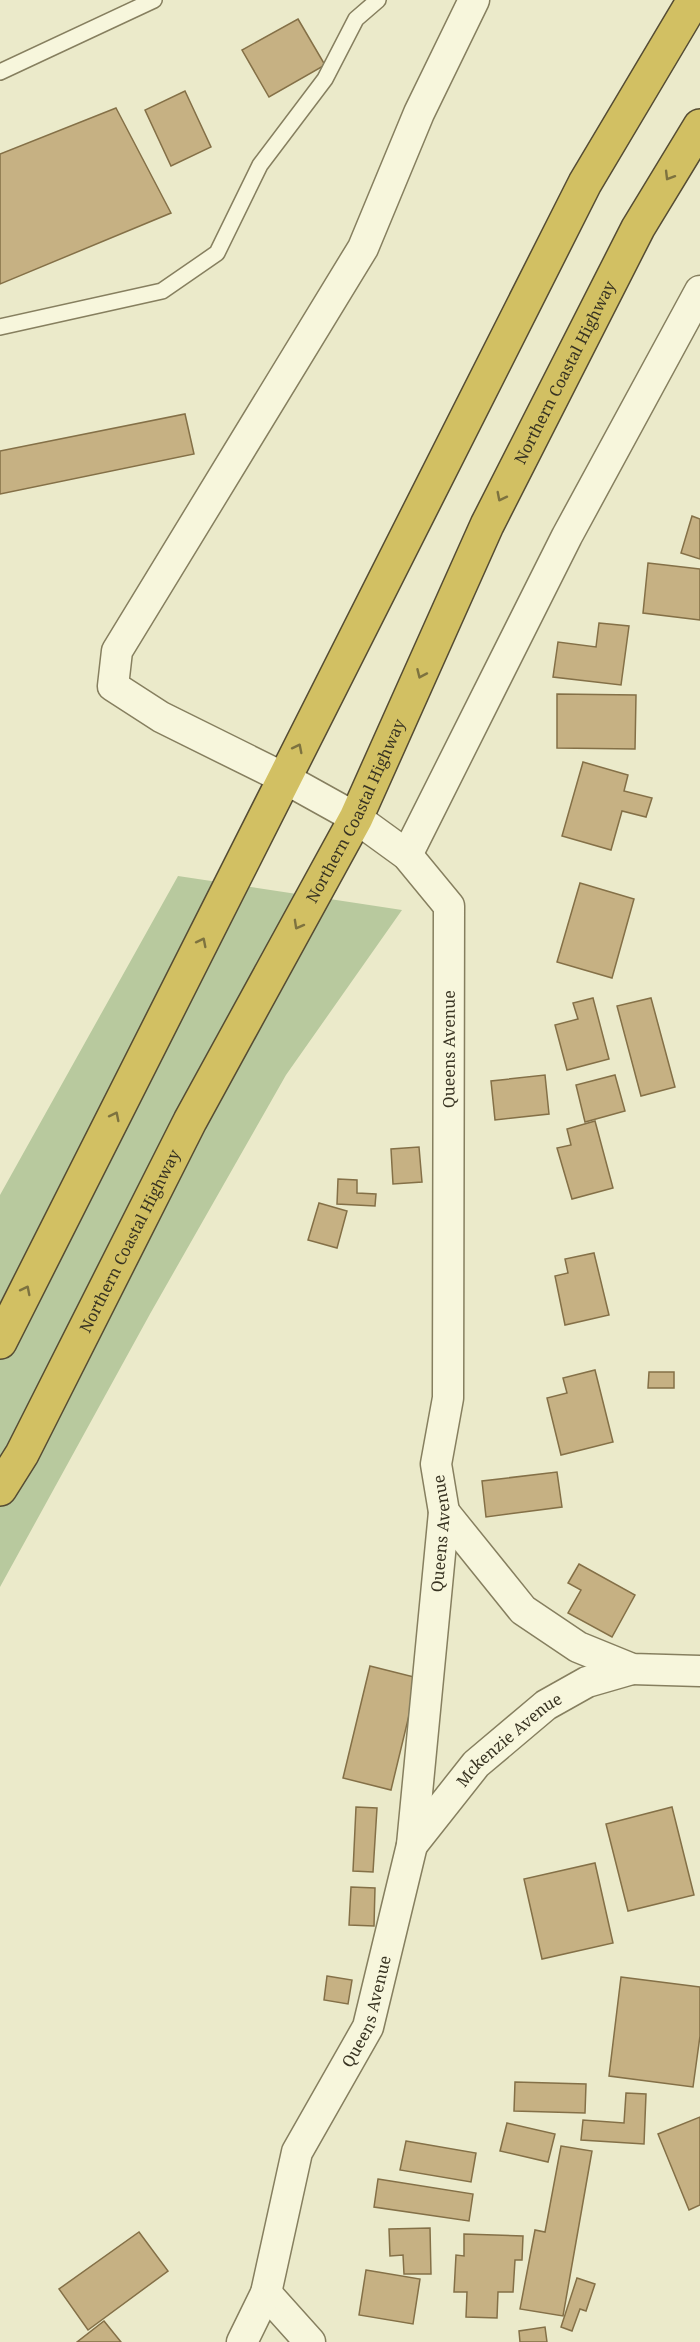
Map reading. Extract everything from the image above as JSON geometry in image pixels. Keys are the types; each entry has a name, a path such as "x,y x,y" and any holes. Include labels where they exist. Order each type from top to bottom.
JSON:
{"highway":[{"path":"0,1342 585,183 694,0"},
{"name":"Northern Coastal Highway","path":"0,1489 22,1454 190,1121 356,818 487,525 638,228 700,126"}],"street":[{"name":"Queens Avenue","path":"243,2342 266,2293 297,2152 368,2027 412,1845 444,1512 436,1464 448,1398 449,906 407,855 356,818 284,778 161,717 113,686 117,651 363,248 419,113 474,0"},
{"path":"407,855 567,536 700,291"},
{"name":"Mckenzie Avenue","path":"444,1512 523,1610 578,1647 632,1669"},
{"name":"Mckenzie Avenue","path":"412,1845 476,1764 546,1705 587,1682 632,1669 700,1671"},
{"path":"266,2293 310,2342"}],"lane":[{"path":"0,72 154,0"},
{"path":"0,327 162,291 217,254 260,165 325,80 356,19 378,0"}],"green space":[{"path":"178,876 402,910 286,1075 150,1314 0,1587 0,1195"}],"building":[{"path":"298,19 325,65 269,97 242,50"},
{"path":"185,91 211,147 171,166 145,110"},
{"path":"116,108 171,213 0,284 0,154"},
{"path":"185,414 194,454 0,494 0,451"},
{"path":"692,516 700,519 700,559 681,553"},
{"path":"648,563 700,569 700,620 643,613"},
{"path":"599,623 629,626 621,685 553,677 558,642 596,647"},
{"path":"557,694 636,695 635,749 557,748"},
{"path":"583,762 628,775 624,791 652,798 646,817 622,811 611,850 562,836"},
{"path":"580,883 634,899 612,978 557,962"},
{"path":"593,998 609,1059 567,1070 555,1025 578,1019 573,1003"},
{"path":"651,998 675,1087 641,1096 617,1006"},
{"path":"545,1075 549,1114 495,1120 491,1081"},
{"path":"615,1075 625,1111 585,1122 576,1085"},
{"path":"595,1121 613,1188 572,1199 557,1148 571,1145 567,1129"},
{"path":"419,1147 422,1182 393,1184 391,1149"},
{"path":"338,1179 357,1180 357,1193 376,1194 375,1206 337,1204"},
{"path":"319,1203 347,1211 337,1248 308,1240"},
{"path":"594,1253 609,1315 565,1325 555,1276 568,1273 565,1259"},
{"path":"595,1370 613,1442 561,1455 547,1398 567,1393 563,1378"},
{"path":"649,1372 674,1372 674,1388 648,1388"},
{"path":"557,1472 562,1507 486,1517 482,1481"},
{"path":"579,1564 635,1595 612,1637 568,1613 581,1590 568,1583"},
{"path":"370,1666 418,1678 391,1790 343,1778"},
{"path":"356,1807 377,1808 373,1872 353,1871"},
{"path":"672,1807 694,1895 628,1911 606,1824"},
{"path":"595,1863 613,1943 542,1959 524,1879"},
{"path":"351,1887 375,1888 374,1926 349,1925"},
{"path":"327,1976 352,1980 348,2004 324,2000"},
{"path":"621,1977 700,1987 700,2036 693,2087 609,2076"},
{"path":"515,2082 586,2084 585,2113 514,2111"},
{"path":"626,2093 646,2094 644,2144 581,2140 583,2120 624,2123"},
{"path":"700,2117 700,2205 689,2210 658,2134"},
{"path":"507,2123 555,2134 548,2162 500,2151"},
{"path":"406,2141 476,2153 471,2182 400,2170"},
{"path":"561,2146 592,2151 563,2316 520,2309 535,2230 545,2232"},
{"path":"378,2179 473,2194 469,2221 374,2207"},
{"path":"430,2228 431,2274 404,2274 403,2255 390,2256 389,2229"},
{"path":"139,2232 168,2271 88,2330 59,2289"},
{"path":"464,2234 523,2236 522,2260 515,2260 513,2292 498,2292 497,2318 466,2317 467,2292 454,2292 456,2255 464,2256"},
{"path":"366,2270 420,2279 413,2324 359,2315"},
{"path":"577,2278 595,2284 586,2311 580,2309 572,2331 561,2327"},
{"path":"104,2321 121,2342 77,2342"},
{"path":"545,2327 547,2342 520,2342 519,2331"}]}
